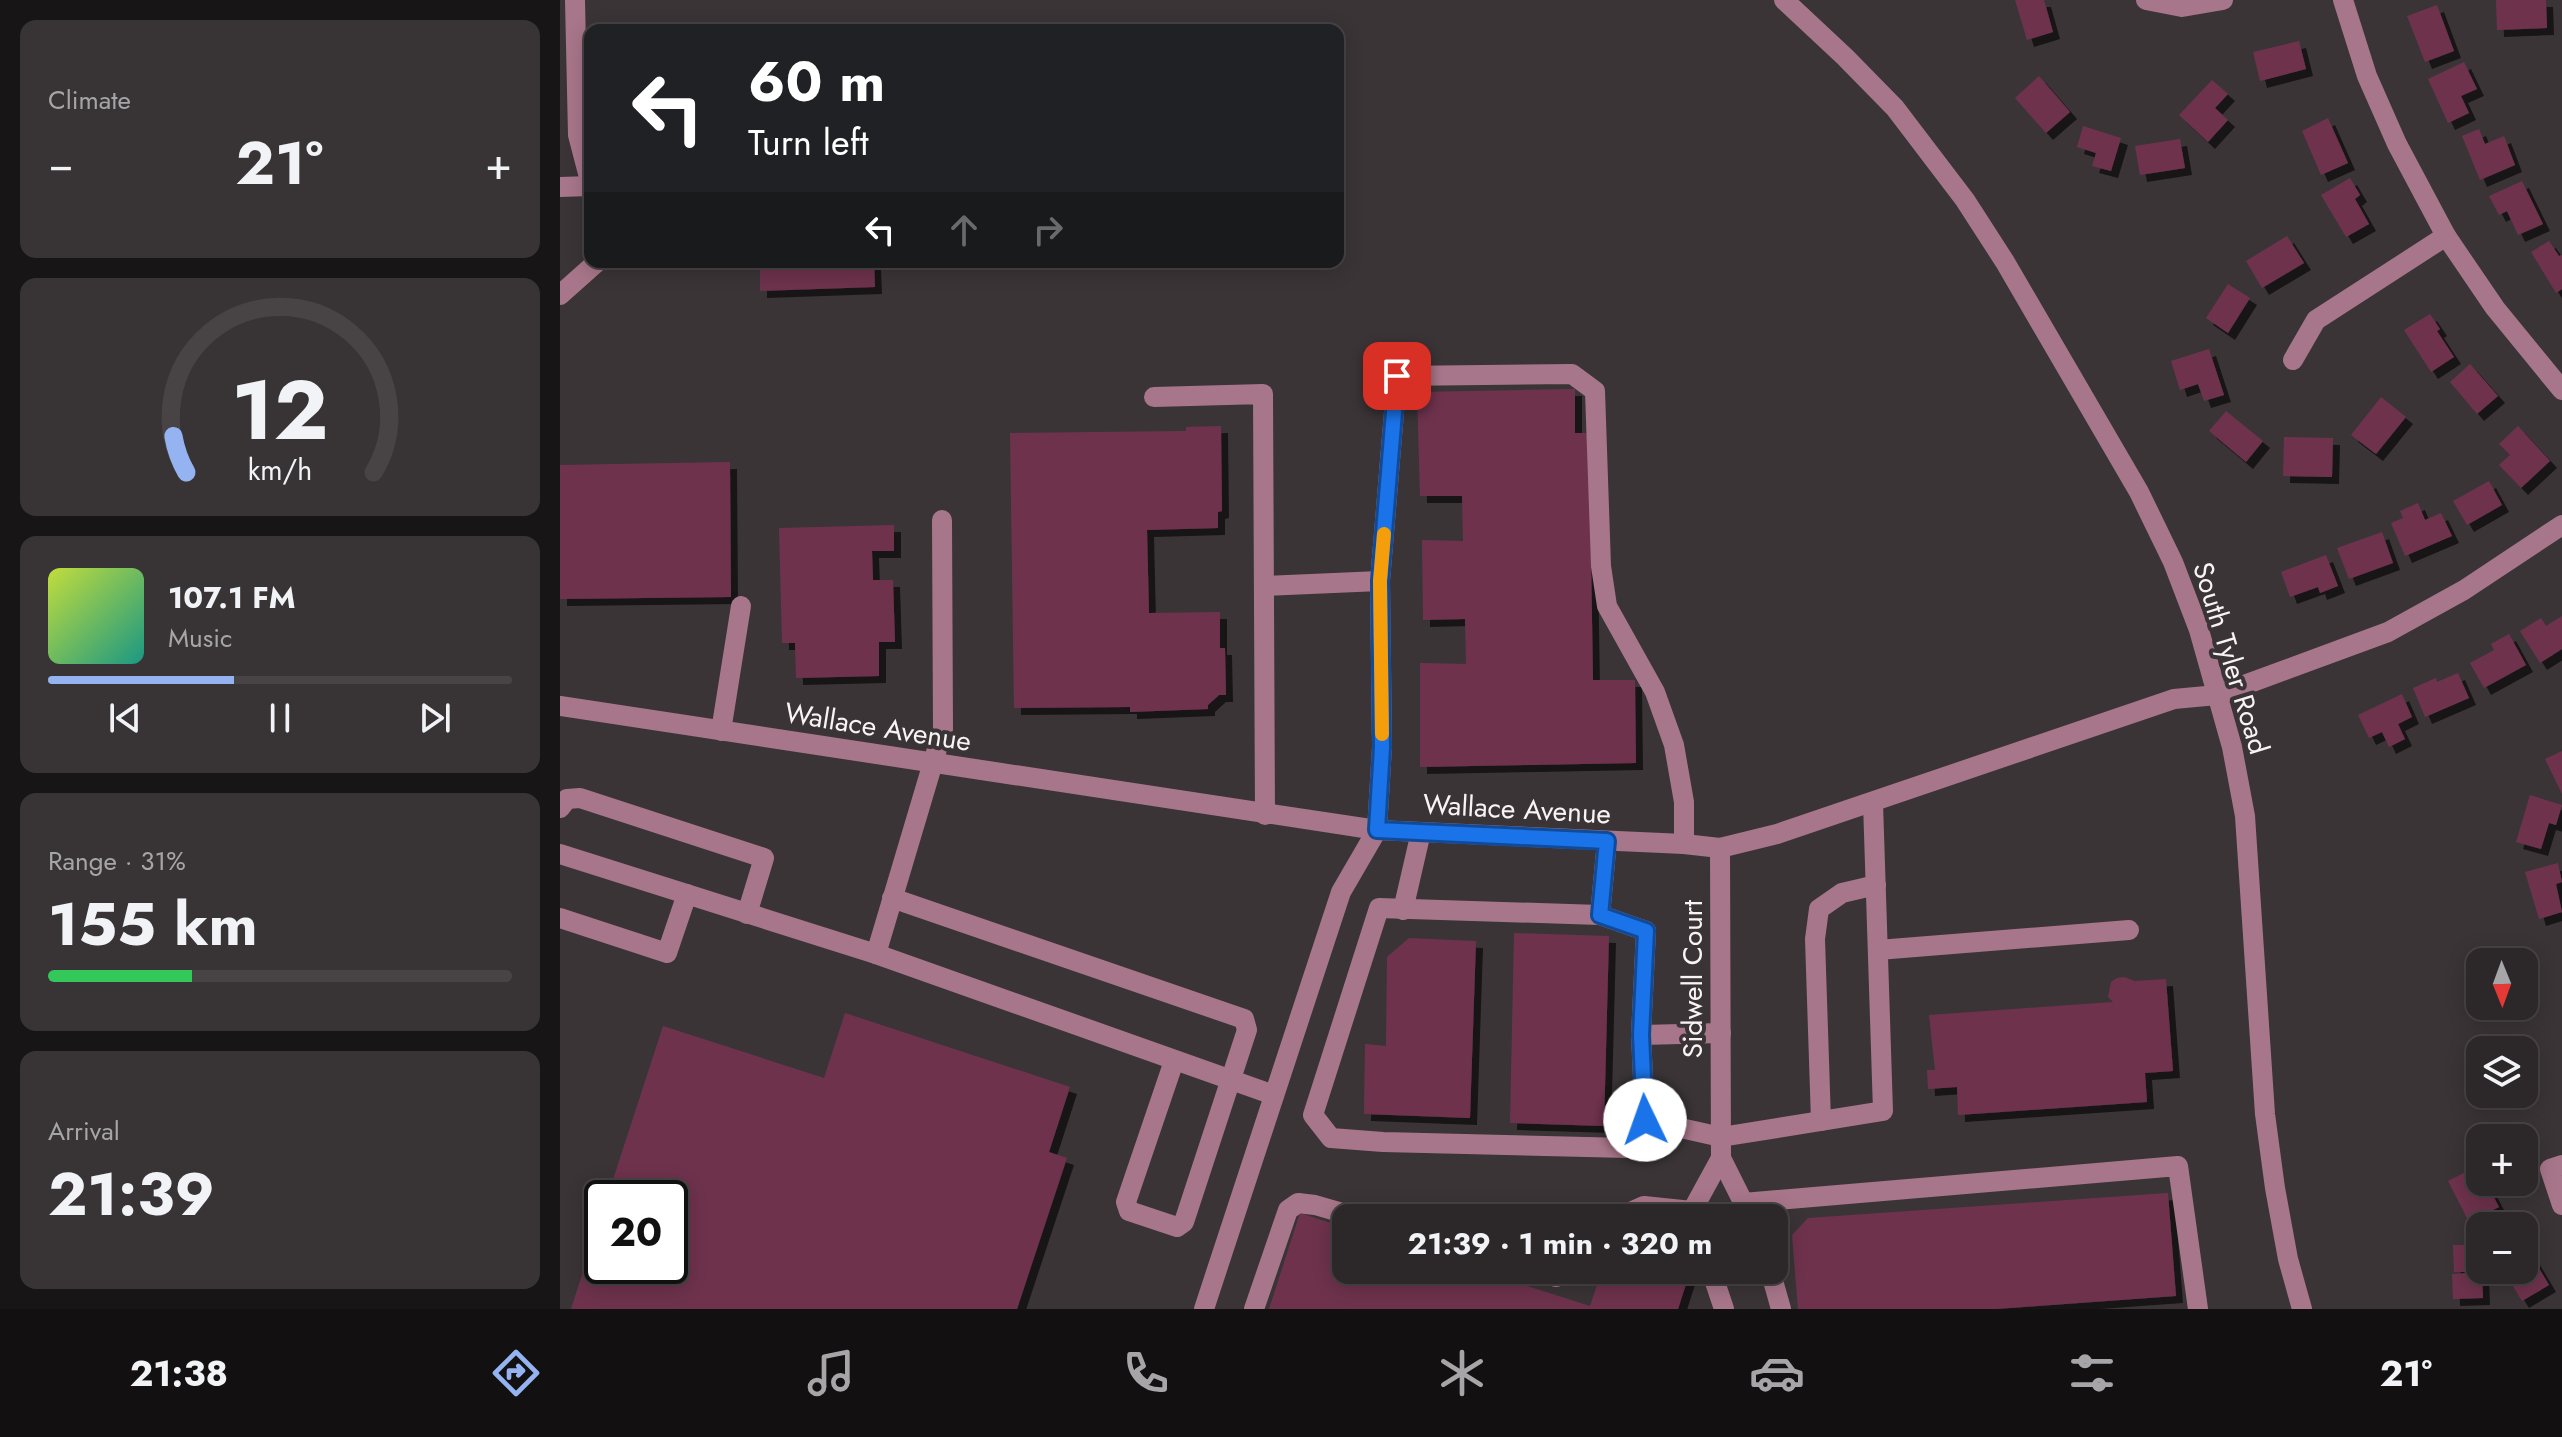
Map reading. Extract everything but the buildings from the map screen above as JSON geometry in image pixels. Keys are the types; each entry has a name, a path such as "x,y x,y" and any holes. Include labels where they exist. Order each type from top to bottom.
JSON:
{"street":[{"path":"575,0 583,44 568,84 584,160"},
{"name":"South Tyler Road","path":"1784,0 1895,108 1965,200 2005,262 2139,492 2173,562 2199,630 2232,747 2245,816 2265,1114 2288,1259 2302,1309"},
{"path":"2146,0 2182,7 2223,0"},
{"path":"2343,0 2367,76 2397,144 2446,236 2495,308 2562,390"},
{"path":"560,187 584,185"},
{"path":"2293,360 2316,320 2446,236"},
{"path":"560,295 590,268"},
{"path":"1204,1309 1341,892 1377,830 1382,747 1380,581 1397,376 1572,374 1595,391 1601,566 1607,606 1655,692 1674,745 1684,802 1684,844"},
{"path":"1154,397 1263,394 1265,815"},
{"path":"876,954 943,729 942,520"},
{"name":"Wallace Avenue","path":"560,706 1377,830 1720,848 1777,834 1873,803 2174,699 2217,695 2388,632 2464,590 2562,525"},
{"path":"1264,586 1380,581"},
{"path":"721,731 741,606"},
{"path":"560,808 567,799 580,798 764,858 747,914"},
{"path":"1645,1120 1721,1148 1821,1121 1883,1111 1873,803"},
{"path":"1403,910 1421,832"},
{"path":"1600,915 1607,841"},
{"name":"Sidwell Court","path":"1720,848 1721,1148"},
{"path":"560,854 876,954 1274,1095"},
{"path":"1821,1121 1815,939 1819,909 1842,893 1876,885"},
{"path":"560,918 667,953 687,894"},
{"path":"892,898 1244,1019 1247,1030 1231,1080 1184,1222 1177,1227 1129,1211 1126,1202 1174,1061"},
{"path":"1379,908 1600,915 1646,931 1641,1035 1645,1120 1643,1133 1628,1148 1331,1138 1313,1115 1379,908"},
{"path":"1878,950 2129,930"},
{"path":"1641,1035 1721,1033"},
{"path":"1721,1148 1744,1204"},
{"path":"1698,1204 1721,1148"},
{"path":"1788,1206 2178,1166 2198,1309"},
{"path":"2556,1167 2562,1205"},
{"path":"1254,1309 1288,1210 1298,1203 1332,1210"},
{"path":"1716,1284 1724,1309"},
{"path":"1774,1284 1781,1309"}],"slow traffic":[{"path":"1382,734 1380,581 1384,534"}],"route":[{"path":"1397,376 1380,581 1382,747 1377,830 1607,841 1600,915 1646,931 1641,1035 1645,1120"}]}
